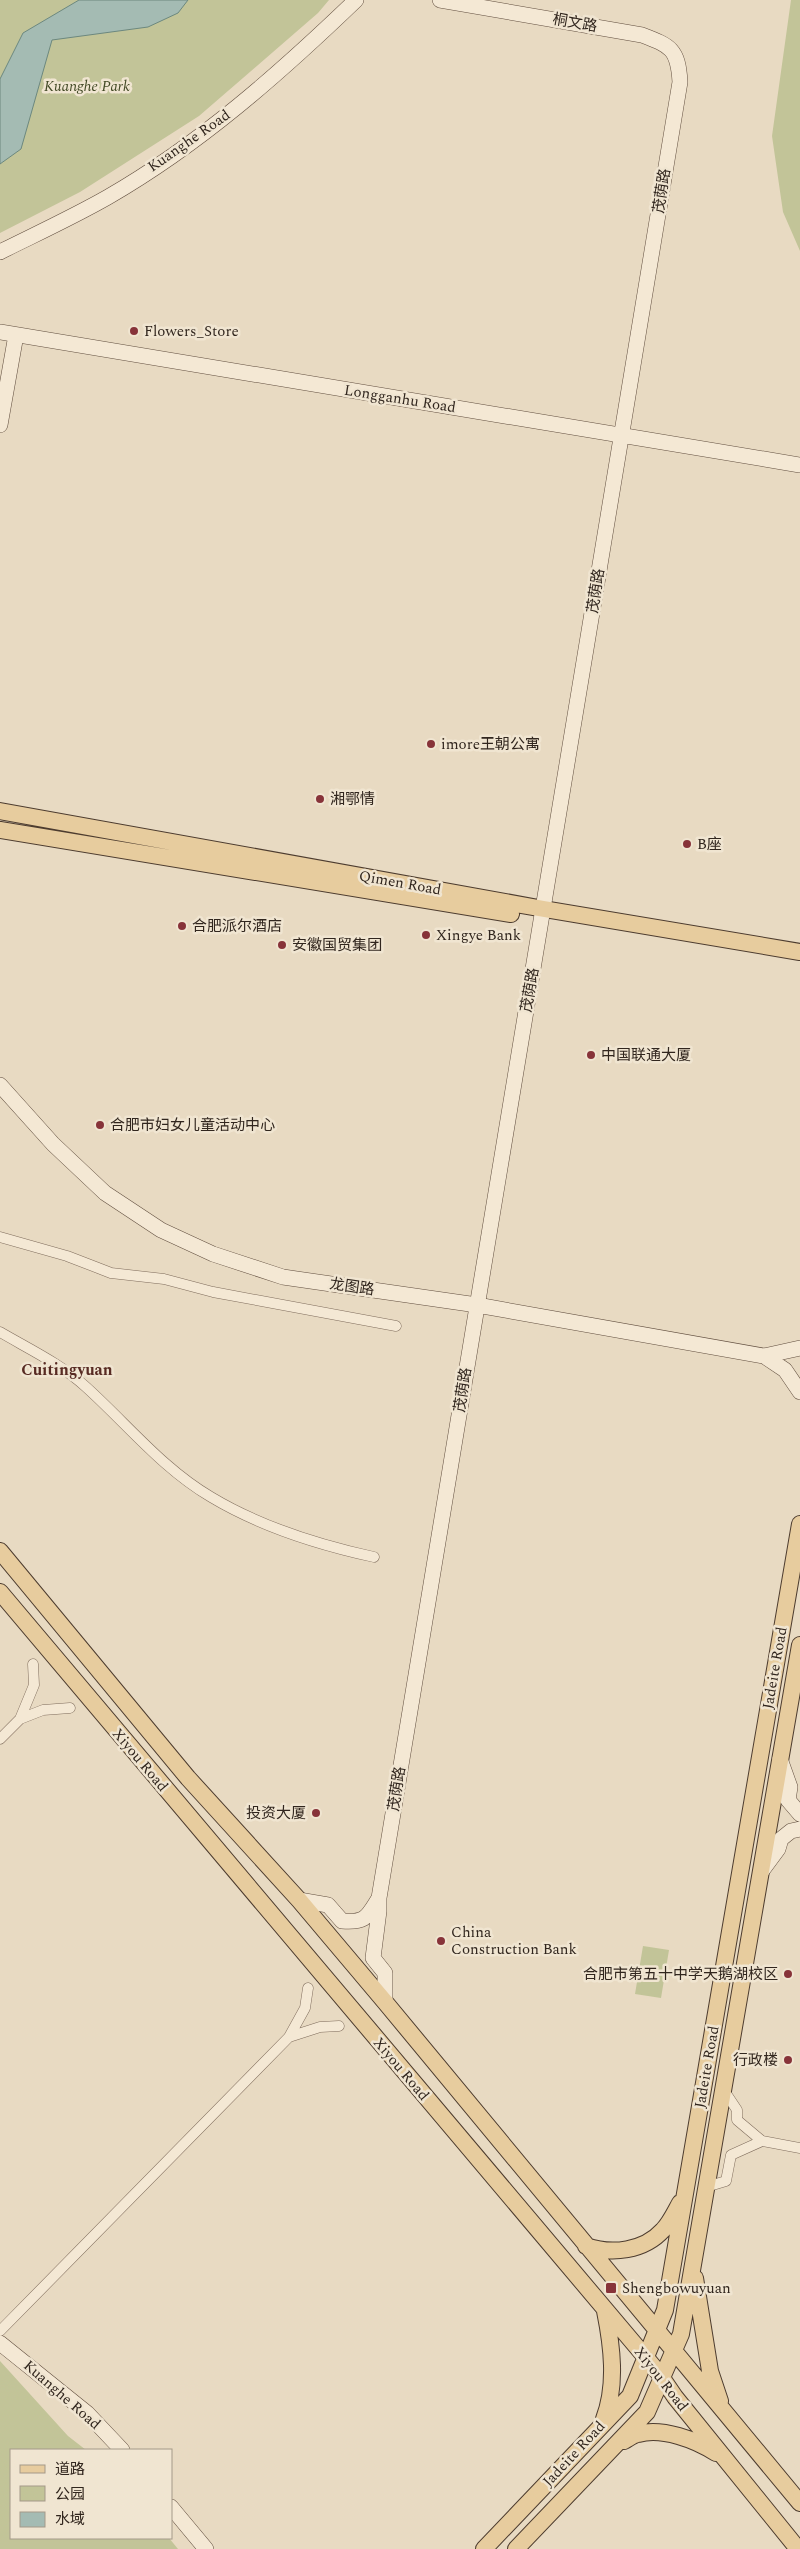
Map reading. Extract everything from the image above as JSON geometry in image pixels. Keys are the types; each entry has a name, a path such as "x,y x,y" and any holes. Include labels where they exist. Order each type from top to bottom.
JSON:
{"main road":[{"name":"Qimen Road","path":"0,811 800,963"},
{"name":"Qimen Road","path":"0,830 800,952"},
{"name":"Jadeite Road","path":"484,2549 630,2396 665,2310 800,1524"},
{"name":"Xiyou Road","path":"0,1551 188,1778 299,1900 385,2002 800,2503"},
{"name":"Xiyou Road","path":"0,1592 646,2358 798,2549"},
{"name":"Jadeite Road","path":"516,2549 647,2412 681,2334 800,1645"},
{"path":"586,2246 614,2251 642,2246 663,2230 685,2195"},
{"path":"693,2265 710,2371 715,2390 726,2414"},
{"path":"603,2424 613,2392 609,2330 604,2309"},
{"path":"611,2449 637,2434 651,2433 690,2440 708,2448 726,2460"}],"street":[{"name":"Kuanghe Road","path":"0,252 108,197 205,132 282,71 356,0"},
{"name":"桐文路","path":"440,0 642,35 668,45 679,63 680,82"},
{"name":"茂荫路","path":"385,2002 385,1973 373,1958 380,1911 379,1898 680,82"},
{"name":"Longganhu Road","path":"0,332 800,465"},
{"path":"0,425 16,335"},
{"name":"龙图路","path":"0,1084 53,1144 105,1194 161,1230 213,1254 283,1277 477,1305 764,1356"},
{"path":"0,1237 67,1256 111,1273 164,1279 204,1290 396,1326"},
{"path":"0,1332 55,1364 85,1386 166,1463 210,1497 248,1516 326,1546 374,1557"},
{"path":"0,1344 13,1339"},
{"path":"764,1356 800,1348"},
{"path":"764,1356 785,1370 800,1392"},
{"path":"0,1739 20,1719 34,1685 33,1664"},
{"path":"20,1719 42,1710 70,1708"},
{"path":"780,1759 790,1787 788,1800 800,1814"},
{"path":"761,1872 778,1849 781,1839 791,1831 800,1829"},
{"path":"299,1900 328,1905 342,1921 357,1922 367,1917 379,1898"},
{"path":"0,2331 289,2037 305,2008 308,1988"},
{"path":"289,2037 320,2027 340,2026"},
{"path":"723,2089 737,2110 737,2120 762,2141 800,2148"},
{"path":"706,2187 726,2181 731,2155 762,2141"},
{"name":"Kuanghe Road","path":"0,2343 86,2413 121,2449"},
{"path":"172,2508 206,2549"}],"green space":[{"name":"Kuanghe Park","path":"0,0 329,0 318,13 199,116 80,192 0,233"},
{"path":"791,0 800,0 800,251 783,212 772,136"},
{"path":"643,1946 669,1950 661,1998 635,1994"},
{"path":"0,2361 68,2436 85,2449 10,2449 10,2539 170,2539 178,2549 0,2549"}],"water":[{"path":"79,0 188,0 178,13 148,27 52,40 21,149 0,164 0,79 23,33"}],"place":[{"name":"Flowers_Store","path":"134,331"},
{"name":"imore王朝公寓","path":"431,744"},
{"name":"湘鄂情","path":"320,799"},
{"name":"B座","path":"687,844"},
{"name":"合肥派尔酒店","path":"182,926"},
{"name":"Xingye Bank","path":"426,935"},
{"name":"安徽国贸集团","path":"282,945"},
{"name":"中国联通大厦","path":"591,1055"},
{"name":"合肥市妇女儿童活动中心","path":"100,1125"},
{"name":"投资大厦","path":"316,1813"},
{"name":"China Construction Bank","path":"441,1941"},
{"name":"合肥市第五十中学天鹅湖校区","path":"788,1974"},
{"name":"行政楼","path":"788,2060"},
{"name":"Shengbowuyuan","path":"611,2288"}],"district":[{"name":"Cuitingyuan","path":"67,1370"}]}
